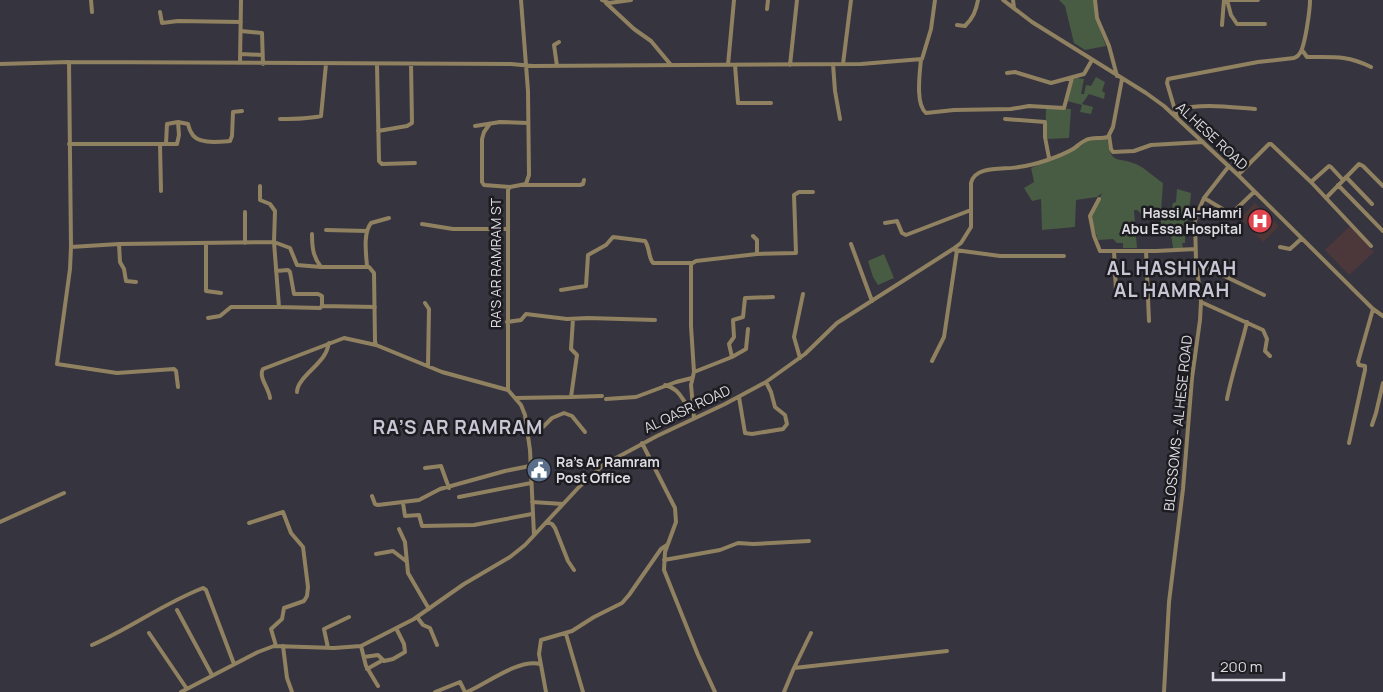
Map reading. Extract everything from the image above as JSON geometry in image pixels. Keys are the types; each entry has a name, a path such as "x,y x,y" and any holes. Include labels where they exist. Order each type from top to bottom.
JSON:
{"street":[{"path":"91,0 92,12"},
{"path":"240,63 241,0"},
{"path":"521,0 526,66 529,175 527,182 523,185"},
{"path":"604,2 631,0"},
{"path":"728,65 734,0"},
{"path":"768,0 768,9"},
{"path":"790,64 797,0"},
{"path":"843,64 851,0"},
{"path":"934,0 931,29 922,59 919,90 923,110 926,113 1029,106 1064,108 1072,78"},
{"path":"957,25 964,26 967,24 975,14 978,0"},
{"name":"AL HESE ROAD","path":"1007,0 1032,22 1146,93 1177,117 1373,309 1383,316"},
{"path":"1094,0 1097,18 1109,46 1117,76"},
{"path":"1226,0 1258,0"},
{"path":"1226,0 1231,15 1237,24 1265,24"},
{"path":"1222,25 1226,0"},
{"path":"1177,117 1167,83 1168,79 1258,62 1294,58 1302,50 1308,22 1310,0"},
{"path":"604,2 634,30 651,41 671,65"},
{"path":"160,12 162,23 178,21 241,22"},
{"path":"241,31 262,33 263,64"},
{"path":"557,66 554,46 559,42"},
{"path":"1302,50 1307,57 1340,56 1355,59 1371,67"},
{"path":"241,54 262,55"},
{"path":"0,64 69,62 557,66 871,64 922,59"},
{"path":"1007,73 1015,72 1051,83 1084,74 1092,60"},
{"path":"69,62 71,247 58,364 117,373 174,369 176,371 178,387"},
{"path":"280,119 298,120 321,116 326,64"},
{"path":"377,64 380,163 415,163"},
{"path":"378,131 407,126 412,123 411,64"},
{"path":"833,64 840,119"},
{"path":"735,65 738,103 771,103"},
{"path":"1122,79 1113,127 1109,135 1113,152 1134,151 1151,145 1203,142"},
{"path":"1176,110 1192,107 1223,106 1254,109"},
{"path":"166,144 167,124 178,122 188,124 194,137 207,142 230,141 232,136 232,112 242,111"},
{"path":"1005,119 1045,122 1045,137 1049,158"},
{"path":"69,144 176,144 179,135 178,122"},
{"path":"475,126 500,122 528,123"},
{"path":"489,125 482,139 482,182 484,185 510,187"},
{"path":"179,135 192,134"},
{"name":"AL QASR ROAD","path":"181,692 258,652 276,646 328,648 361,646 417,617 475,576 510,557 603,465 642,443 739,397 766,382 800,358 837,323 955,250 971,227 971,183 976,174 985,171 1028,166 1067,152 1088,138 1102,139 1109,135"},
{"path":"160,144 161,191"},
{"path":"1238,176 1271,144 1311,182 1372,246"},
{"path":"1326,198 1359,164 1383,186"},
{"name":"BLOSSOMS - AL HESE ROAD","path":"1164,692 1168,602 1183,489 1192,378 1200,320 1201,302 1195,221 1196,214 1204,198 1229,166"},
{"path":"1311,182 1328,166 1331,167 1372,204"},
{"name":"RA’S AR RAMRAM ST","path":"508,390 506,229 508,190 510,187 523,185 580,185 583,184 584,180"},
{"path":"1338,185 1383,231"},
{"path":"260,186 260,200 274,208 274,242 279,306"},
{"path":"561,290 586,286 588,254 606,245 613,236 645,241 653,263 692,263 757,254 797,252 794,195 799,192 813,192"},
{"path":"1204,198 1231,214 1254,192"},
{"path":"1099,199 1090,216 1094,236 1100,251 1196,249"},
{"path":"885,223 897,221 902,233 906,235 972,210"},
{"path":"245,212 245,242"},
{"path":"367,266 367,231 372,223 389,218"},
{"path":"422,224 452,229 506,229"},
{"path":"326,230 367,231"},
{"path":"312,234 314,257 320,267"},
{"path":"753,236 757,240 757,254"},
{"path":"1280,247 1290,250 1301,238"},
{"path":"71,247 119,244 274,242 290,248 297,265 320,267 367,266 374,273 376,345"},
{"path":"206,243 206,291 221,292"},
{"path":"119,244 120,262 124,269 126,281 136,282"},
{"path":"851,244 872,300"},
{"path":"932,361 944,337 955,250 1000,256 1064,256"},
{"path":"1114,251 1116,291 1118,293 1127,293"},
{"path":"1146,251 1149,321"},
{"path":"692,263 691,326 694,418"},
{"path":"1197,263 1264,295"},
{"path":"276,271 288,270 290,272 294,294 321,294 322,306"},
{"path":"800,358 794,337 803,294"},
{"path":"732,357 729,344 734,337 733,320 743,317 744,300 748,297 773,297"},
{"path":"1201,302 1265,331 1267,339 1265,351 1270,356"},
{"path":"426,303 429,309 428,366"},
{"path":"208,318 220,316 232,307 375,307"},
{"path":"1349,443 1365,370 1365,366 1359,365 1358,362 1373,309"},
{"path":"507,322 521,320 526,314 573,319 655,320"},
{"path":"571,396 576,355 571,349 573,319"},
{"path":"1227,399 1231,375 1240,352 1248,322"},
{"path":"694,372 732,357 746,349 748,330"},
{"path":"270,398 260,373 263,369 346,338 376,345 428,366 508,390 523,409 527,430 534,535"},
{"path":"297,392 296,388 324,356 329,343"},
{"path":"516,398 571,396 636,397 665,385 692,378"},
{"path":"739,397 745,433 752,434 783,430 787,424 785,415 775,407 766,382"},
{"path":"1372,425 1383,383"},
{"path":"665,385 675,388 680,392 683,401 693,411"},
{"path":"527,430 543,427 552,418 564,413 572,416 586,432"},
{"path":"642,443 676,508 676,522 667,545 664,560 666,576 715,692"},
{"path":"424,468 441,466 449,488"},
{"path":"372,496 375,504 378,505 419,500 440,489 530,466"},
{"path":"459,497 531,483"},
{"path":"0,522 64,494"},
{"path":"532,502 563,504"},
{"path":"403,503 405,516 419,515 422,526 474,525 532,514"},
{"path":"249,523 283,512 290,533 303,547 308,587 307,596 301,603 284,608 282,619 271,629 276,646"},
{"path":"547,522 556,528 568,561 574,570"},
{"path":"399,529 404,542 408,573 429,609"},
{"path":"664,560 720,550 738,544 809,541"},
{"path":"546,692 540,664 540,640 566,634 624,602 660,549 667,545"},
{"path":"376,554 393,551 406,561"},
{"path":"92,645 132,626 173,600 203,588 206,590 234,664"},
{"path":"177,610 212,675"},
{"path":"328,648 324,629 349,617"},
{"path":"417,617 423,625 430,628 437,645"},
{"path":"367,669 406,651 396,628"},
{"path":"149,633 187,688"},
{"path":"784,692 811,633"},
{"path":"566,634 583,692"},
{"path":"284,646 287,678 292,692"},
{"path":"361,646 367,669 378,686"},
{"path":"794,668 947,651"},
{"path":"364,657 378,655 383,660"},
{"path":"435,692 460,682 466,692 512,669 529,663 540,664"}],"shaded area":[{"path":"1255,203 1279,226 1263,242 1240,218"},
{"path":"1350,226 1374,252 1349,275 1325,250"}],"green space":[{"path":"1059,0 1094,0 1095,17 1106,46 1085,50 1074,43 1065,6"},
{"path":"1096,77 1105,82 1102,91 1105,93 1104,99 1089,94 1082,104 1093,107 1091,114 1080,112 1082,105 1067,101 1072,81 1076,78 1084,79 1081,94 1084,94 1086,85 1091,86"},
{"path":"1046,108 1071,109 1069,138 1045,139"},
{"path":"1107,139 1113,157 1139,166 1163,183 1161,212 1170,214 1173,203 1176,202 1177,189 1191,193 1185,243 1182,243 1183,248 1173,248 1171,234 1161,232 1161,219 1146,218 1137,210 1134,210 1137,248 1123,248 1123,243 1117,243 1113,239 1098,240 1091,217 1102,193 1097,197 1076,200 1075,227 1042,230 1041,199 1032,201 1024,188 1034,182 1031,168 1081,146 1088,140"},
{"path":"884,254 894,278 878,285 873,277 868,261"}],"place":[{"name":"Hassi Al-Hamri Abu Essa Hospital","path":"1260,221"},
{"name":"Ra’s Ar Ramram Post Office","path":"539,470"}],"district":[{"name":"AL HASHIYAH AL HAMRAH","path":"1172,279"},
{"name":"RA’S AR RAMRAM","path":"458,427"}]}
